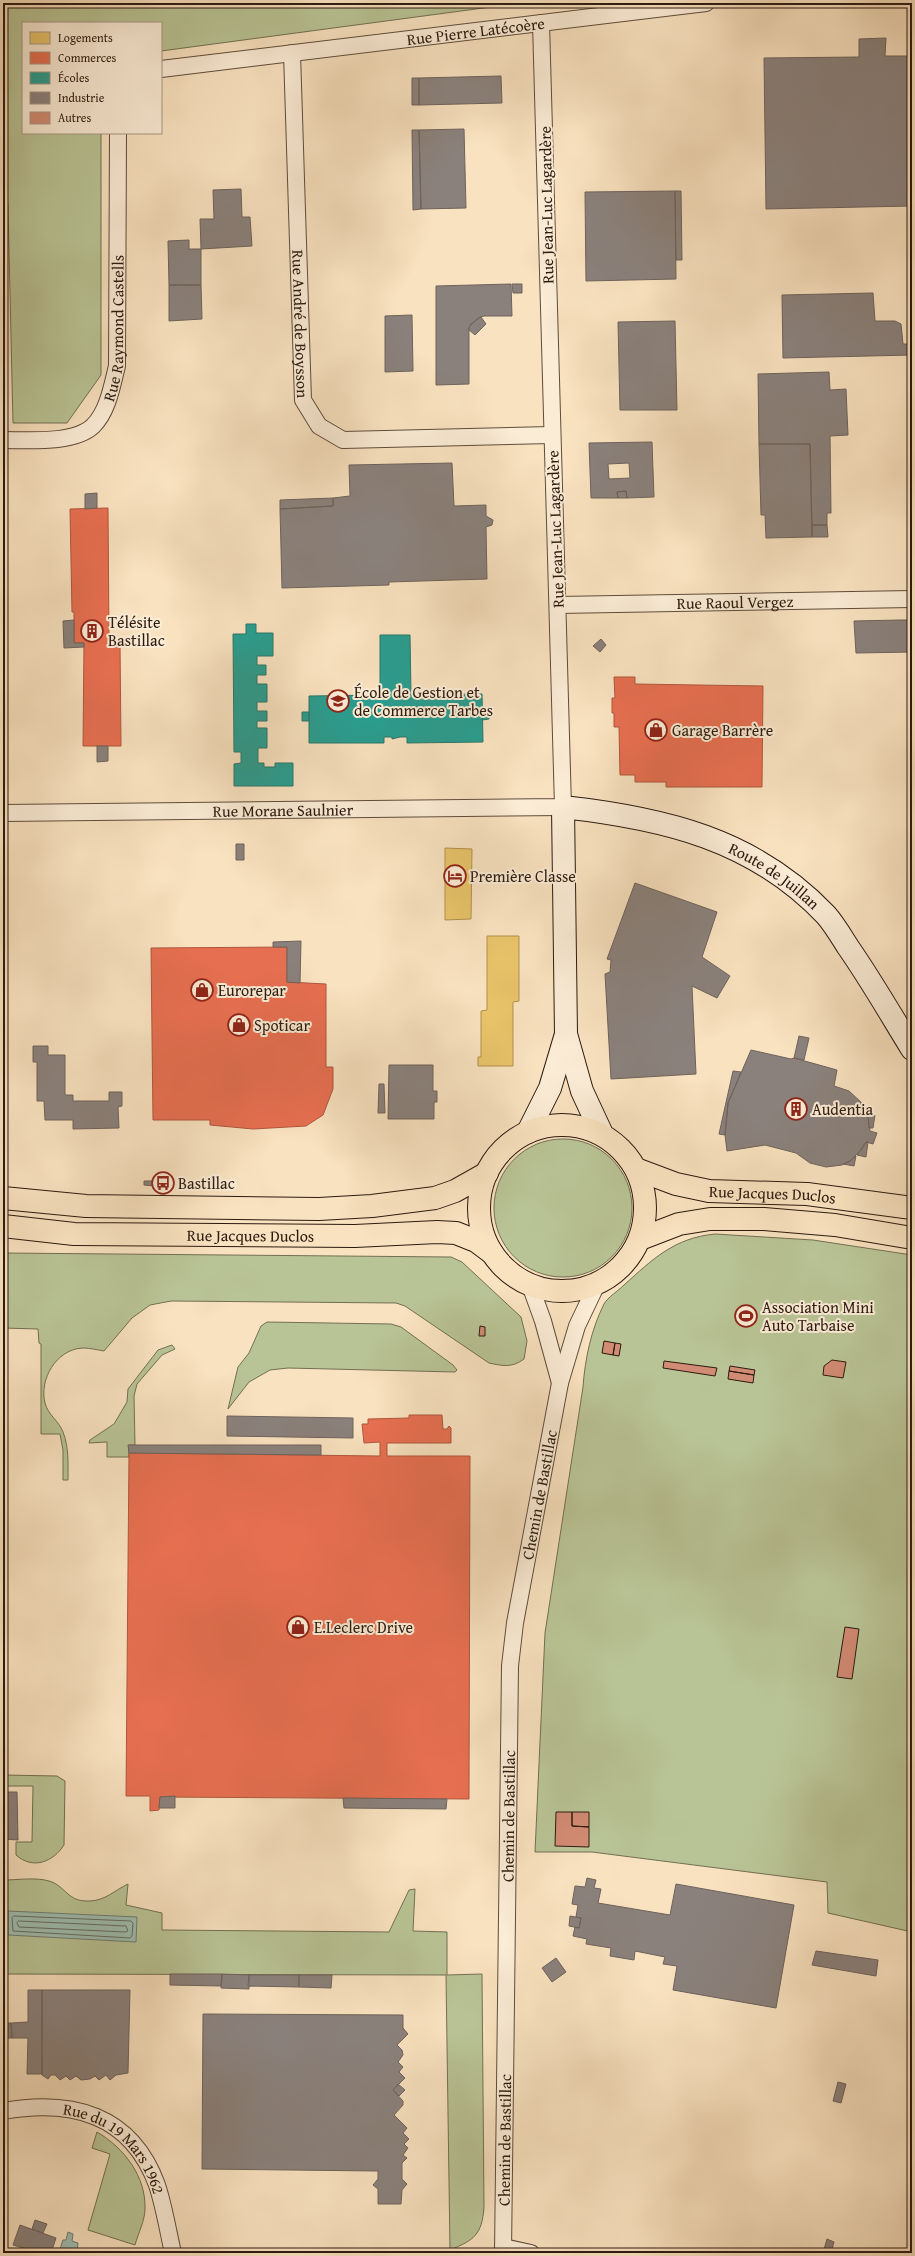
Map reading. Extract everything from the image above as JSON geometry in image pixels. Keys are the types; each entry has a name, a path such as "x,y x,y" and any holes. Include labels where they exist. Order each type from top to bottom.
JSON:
{"main road":[{"path":"552,1125 578,1126 602,1134 622,1149 636,1169 644,1192 645,1216 640,1239 630,1257 615,1273 597,1284 575,1290 552,1290 530,1285 509,1272 492,1253 483,1234 479,1213 480,1192 487,1172 497,1156 511,1142 528,1132 552,1125"},
{"name":"Rue Jacques Duclos","path":"636,1169 676,1184 709,1191 807,1194 912,1208"},
{"name":"Rue Jacques Duclos","path":"3,1198 86,1206 319,1209 372,1206 435,1198 455,1191 487,1172"},
{"name":"Rue Jacques Duclos","path":"640,1239 680,1224 710,1219 764,1219 835,1225 912,1238"},
{"name":"Rue Jacques Duclos","path":"3,1226 74,1234 355,1236 437,1232 463,1236 476,1241 492,1253"}],"street":[{"name":"Rue Pierre Latécoère","path":"292,53 706,3"},
{"name":"Rue Jean-Luc Lagardère","path":"541,23 551,435 558,605 563,808 566,1034 582,1090 602,1134"},
{"path":"162,69 292,53"},
{"name":"Rue André de Boysson","path":"292,53 303,400 319,426 343,440 551,435"},
{"name":"Rue Raymond Castells","path":"3,440 74,437 93,426 108,401 117,366 118,134"},
{"name":"Rue Raoul Vergez","path":"558,605 912,599"},
{"name":"Rue Morane Saulnier","path":"3,813 563,808"},
{"name":"Route de Juillan","path":"563,808 606,812 681,827 719,841 760,861 795,885 826,916 870,979 912,1049"},
{"name":"Rue Jean-Luc Lagardère","path":"528,1132 550,1088 566,1034"},
{"name":"Chemin de Bastillac","path":"503,2250 510,1666 515,1623 560,1383 576,1326 597,1284"},
{"name":"Chemin de Bastillac","path":"530,1285 543,1321 560,1383"},
{"name":"Rue du 19 Mars 1962","path":"3,2111 24,2107 58,2106 94,2114 122,2131 140,2150 157,2185 173,2253"},
{"path":"503,2250 531,2253"}],"green space":[{"path":"3,3 521,3 162,51 162,22 22,22 22,134 101,134 101,375 67,423 13,423 8,206 3,159"},
{"path":"570,1139 590,1144 602,1150 617,1164 627,1181 631,1194 631,1222 627,1235 621,1247 607,1262 590,1272 577,1276 556,1277 536,1272 524,1266 509,1252 499,1235 495,1222 494,1201 499,1181 505,1169 519,1154 536,1144 549,1140"},
{"path":"715,1234 813,1240 912,1255 912,1932 828,1913 827,1882 592,1852 535,1852 545,1633 585,1366 592,1334 599,1314 606,1301 655,1258 676,1245 688,1240"},
{"path":"3,1253 451,1257 462,1262 521,1317 527,1341 524,1359 520,1362 507,1366 489,1363 405,1306 396,1303 171,1301 150,1305 132,1318 104,1351 86,1348 73,1350 58,1360 47,1376 44,1394 46,1407 61,1428 65,1438 67,1450 68,1480 63,1480 63,1450 60,1434 41,1434 41,1344 39,1343 38,1329 3,1328"},
{"path":"267,1322 391,1324 401,1327 453,1365 457,1370 455,1372 288,1368 270,1370 249,1382 228,1409 238,1367 249,1353 261,1326"},
{"path":"172,1345 175,1349 162,1355 137,1384 134,1396 135,1445 129,1445 129,1457 107,1457 107,1442 89,1443 90,1440 114,1424 127,1402 128,1389 158,1350"},
{"path":"3,1775 57,1776 65,1781 64,1845 48,1860 36,1863 29,1862 22,1860 16,1855 16,1842 32,1842 33,1786 3,1786"},
{"path":"32,1879 49,1881 55,1883 71,1896 82,1901 95,1901 128,1884 126,1905 162,1913 162,1930 389,1932 409,1890 415,1889 413,1931 447,1932 447,1975 482,1974 484,2207 479,2230 471,2239 450,2250 446,1975 3,1974 3,1880"},
{"path":"97,2132 116,2146 132,2164 142,2185 145,2213 135,2245 88,2230 110,2154 92,2148"}],"water":[{"path":"8,1911 137,1917 136,1942 8,1935"},
{"path":"68,2232 73,2234 72,2241 78,2243 77,2253 55,2253 56,2248 60,2249 63,2240 66,2240"}],"building: Logements":[{"path":"445,848 472,849 471,919 445,920"},
{"path":"487,936 519,936 519,1001 513,1002 513,1066 478,1066 478,1057 481,1057 481,1011 487,1010"}],"building: Commerces":[{"name":"Télésite Bastillac","path":"108,508 109,642 120,642 121,746 83,746 84,643 74,643 70,509"},
{"path":"614,677 635,677 635,684 763,686 762,787 666,787 666,782 635,782 635,775 620,775 619,727 614,727 614,713 612,713 612,698 615,698"},
{"name":"Spoticar","path":"287,947 287,982 326,984 326,1067 333,1067 333,1089 323,1115 306,1126 253,1129 210,1125 210,1120 153,1120 151,948"},
{"name":"E.Leclerc Drive","path":"409,1415 442,1415 443,1429 447,1429 449,1426 451,1428 451,1443 387,1443 387,1456 470,1456 469,1799 160,1797 159,1810 150,1811 150,1796 126,1796 129,1453 380,1456 380,1442 364,1443 362,1424 368,1424 368,1419 409,1418"}],"building: Écoles":[{"path":"246,624 256,624 256,633 273,633 273,656 257,656 257,665 266,665 266,675 257,675 257,684 267,684 267,702 257,702 257,711 267,711 267,721 257,721 257,728 267,728 267,748 258,748 258,763 264,763 264,767 275,767 275,763 293,763 293,786 234,786 234,764 241,763 241,752 234,752 233,634 246,634"},
{"path":"380,635 410,635 411,695 482,694 483,742 407,743 407,737 392,739 392,737 384,737 384,743 309,743 309,696 380,695"},
{"path":"482,711 489,711 489,719 482,720"},
{"path":"302,712 309,712 309,721 302,721"}],"building: Industrie":[{"path":"886,38 885,56 912,56 912,206 766,209 764,58 859,57 859,39"},
{"path":"501,76 502,103 419,105 419,78"},
{"path":"412,78 419,78 419,105 412,105"},
{"path":"464,129 466,208 421,209 419,130"},
{"path":"412,130 419,130 421,209 413,210"},
{"path":"241,189 242,217 250,217 252,246 201,249 200,219 214,219 213,190"},
{"path":"675,191 681,191 682,260 676,260"},
{"path":"675,191 676,279 586,281 585,192"},
{"path":"189,240 189,249 201,249 201,285 169,285 168,241"},
{"path":"511,284 512,316 484,316 478,318 469,327 469,384 436,385 436,286"},
{"path":"512,284 522,284 522,293 513,293"},
{"path":"169,285 201,285 202,319 169,321"},
{"path":"873,293 875,321 895,321 901,324 903,344 912,344 912,355 783,358 782,295"},
{"path":"412,315 413,371 385,372 385,316"},
{"path":"481,317 486,324 475,335 468,329 471,324"},
{"path":"675,321 677,410 620,410 618,322"},
{"path":"829,372 830,390 846,389 848,435 830,436 831,513 827,513 827,525 812,525 810,444 759,444 758,374"},
{"path":"652,442 654,497 627,498 626,491 617,492 618,498 591,498 589,443","holes":["629,463 630,478 609,479 608,464"]},
{"path":"759,444 810,444 812,537 766,538 765,515 761,515"},
{"path":"452,463 454,506 486,505 486,516 493,520 492,525 486,527 487,579 389,582 389,585 282,588 280,509 333,506 333,498 350,496 349,465"},
{"path":"626,491 627,498 618,498 617,492"},
{"path":"97,493 97,508 85,509 85,494"},
{"path":"333,498 333,506 280,509 280,500"},
{"path":"812,525 827,525 828,537 812,537"},
{"path":"74,620 74,643 84,643 84,647 64,648 63,621"},
{"path":"912,620 912,652 856,653 854,621"},
{"path":"601,639 606,645 600,652 593,646"},
{"path":"97,746 108,746 108,761 97,762"},
{"path":"236,844 244,844 244,860 236,860"},
{"path":"635,883 717,912 702,957 730,976 717,998 692,986 696,1074 611,1079 605,974 610,972 611,960 607,959"},
{"path":"301,941 300,983 287,982 287,947 273,947 273,942"},
{"path":"799,1036 809,1038 804,1060 794,1058"},
{"path":"33,1046 48,1046 48,1055 65,1055 65,1095 73,1095 73,1101 109,1101 109,1092 122,1092 122,1106 118,1107 119,1128 73,1129 73,1120 45,1120 44,1101 37,1101 37,1062 33,1062"},
{"name":"Audentia","path":"751,1050 791,1059 794,1058 837,1070 834,1086 849,1091 863,1104 868,1116 870,1131 877,1133 873,1144 866,1142 862,1149 850,1161 842,1165 826,1167 810,1163 796,1153 765,1145 727,1151 725,1135 728,1103"},
{"path":"389,1065 433,1065 433,1091 437,1091 437,1102 434,1102 434,1119 388,1119"},
{"path":"733,1071 741,1072 728,1103 725,1135 719,1134"},
{"path":"379,1084 384,1084 385,1113 378,1113"},
{"path":"875,1115 873,1128 869,1128 868,1116"},
{"path":"866,1142 868,1142 866,1157 857,1155"},
{"path":"856,1156 854,1166 843,1164 850,1161"},
{"path":"144,1181 155,1181 155,1186 144,1185"},
{"path":"227,1416 353,1418 353,1438 227,1436"},
{"path":"128,1445 321,1445 321,1455 129,1453"},
{"path":"3,1792 17,1792 18,1840 3,1839"},
{"path":"175,1796 175,1808 159,1808 160,1797"},
{"path":"343,1798 447,1799 446,1809 344,1808"},
{"path":"587,1878 596,1880 594,1888 601,1889 598,1903 670,1915 676,1884 794,1905 776,2008 673,1990 677,1966 663,1964 665,1957 635,1951 634,1960 610,1956 611,1948 586,1944 587,1939 573,1936 575,1927 579,1928 581,1918 576,1917 578,1905 572,1904 575,1886 585,1887"},
{"path":"570,1916 581,1918 579,1928 569,1926"},
{"path":"816,1951 878,1960 876,1976 812,1965"},
{"path":"556,1958 566,1972 552,1982 542,1968"},
{"path":"170,1974 222,1974 221,1986 170,1985"},
{"path":"222,1974 249,1975 249,1989 221,1988"},
{"path":"249,1975 299,1975 299,1987 248,1986"},
{"path":"299,1975 332,1975 331,1988 299,1987"},
{"path":"28,1990 42,1990 42,2074 27,2074 28,2038 12,2038 11,2023 28,2022"},
{"path":"42,1990 130,1990 128,2073 116,2075 110,2080 106,2075 99,2080 95,2076 90,2079 81,2080 76,2076 70,2080 66,2076 60,2080 55,2075 51,2075 48,2079 42,2075"},
{"path":"203,2014 403,2015 403,2028 408,2034 397,2045 402,2050 403,2055 398,2062 403,2067 399,2072 405,2078 393,2090 403,2101 403,2105 394,2115 407,2128 403,2133 409,2139 404,2144 408,2148 403,2155 407,2158 402,2163 402,2179 407,2184 402,2190 401,2204 378,2204 378,2189 373,2185 378,2179 378,2171 202,2169"},
{"path":"3,2023 11,2023 12,2038 3,2038"},
{"path":"838,2082 846,2084 841,2103 833,2101"},
{"path":"398,2084 405,2090 399,2096 393,2090"},
{"path":"35,2220 47,2224 43,2233 32,2229"},
{"path":"20,2225 56,2238 51,2253 26,2253 27,2249 13,2245"},
{"path":"827,2239 834,2242 831,2253 823,2253"}],"building: Autres":[{"path":"480,1326 485,1327 485,1336 479,1336"},
{"path":"604,1341 615,1343 613,1355 602,1353"},
{"path":"615,1343 621,1344 619,1356 613,1355"},
{"path":"832,1360 846,1362 843,1378 823,1375 824,1366"},
{"path":"664,1361 717,1368 715,1376 663,1368"},
{"path":"730,1366 755,1370 754,1375 729,1371"},
{"path":"729,1371 754,1375 753,1383 728,1379"},
{"path":"845,1627 859,1629 852,1679 837,1677"},
{"path":"556,1812 572,1812 572,1826 589,1827 589,1847 555,1846"},
{"path":"572,1812 589,1812 589,1827 572,1826"}],"place":[{"name":"Télésite Bastillac","path":"92,631"},
{"name":"École de Gestion et de Commerce Tarbes","path":"338,701"},
{"name":"Garage Barrère","path":"656,730"},
{"name":"Première Classe","path":"455,876"},
{"name":"Eurorepar","path":"202,990"},
{"name":"Spoticar","path":"239,1025"},
{"name":"Audentia","path":"796,1109"},
{"name":"Bastillac","path":"163,1183"},
{"name":"Association Mini Auto Tarbaise","path":"746,1316"},
{"name":"E.Leclerc Drive","path":"298,1627"}]}
